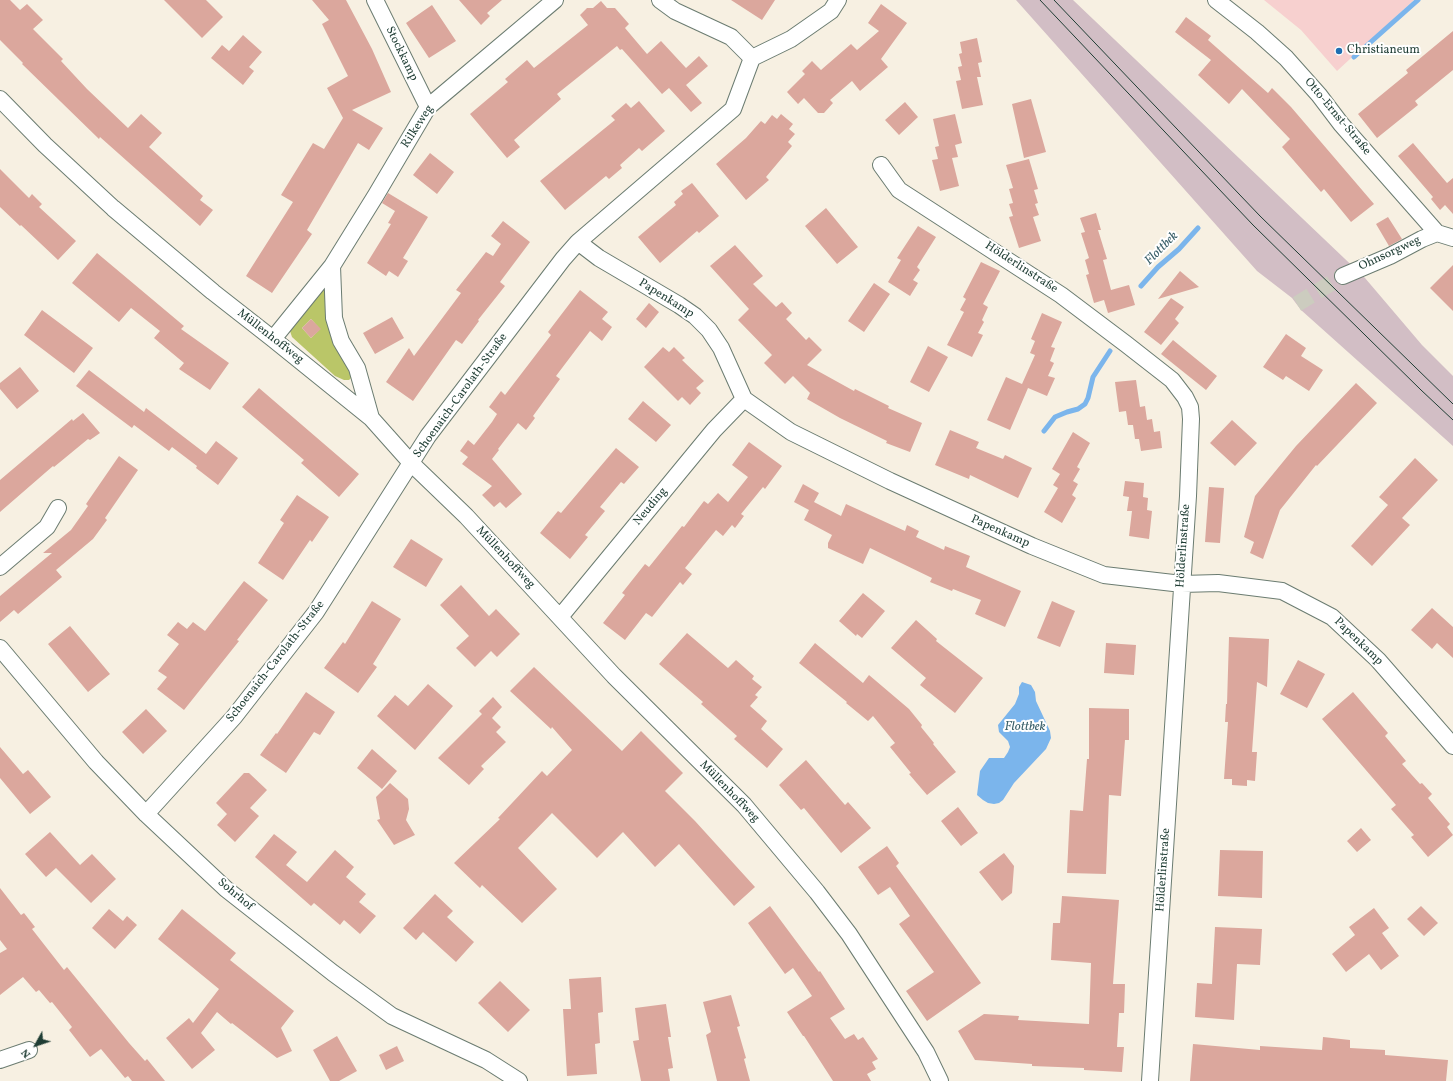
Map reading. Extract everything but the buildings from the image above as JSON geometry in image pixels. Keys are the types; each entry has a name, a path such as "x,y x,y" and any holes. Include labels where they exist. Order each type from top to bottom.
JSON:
{"street":[{"name":"Stockkamp","path":"375,0 428,107"},
{"name":"Rilkeweg","path":"273,338 332,266 376,196 428,107 556,0"},
{"path":"660,0 675,10 731,37 752,58 791,39 831,11 838,0"},
{"name":"Otto-Ernst-Straße","path":"1216,0 1257,32 1304,76 1341,124 1430,226 1437,233 1453,238"},
{"name":"Schoenaich-Carolath-Straße","path":"146,814 234,717 316,612 433,430 563,259 578,242 733,109 752,58"},
{"name":"Müllenhoffweg","path":"0,100 45,146 113,208 213,292 273,338 371,418 412,464 466,516 614,676 744,805 817,892 849,934 926,1052 940,1081"},
{"name":"Hölderlinstraße","path":"881,165 900,190 1062,294 1172,380 1190,407 1191,419 1188,496 1150,1081"},
{"name":"Ohnsorgweg","path":"1343,276 1390,256 1422,239 1437,233"},
{"name":"Papenkamp","path":"578,242 599,258 695,316 709,330 721,348 744,399 791,432 890,481 1032,546 1104,575 1182,584 1218,583 1282,591 1332,617 1378,660 1453,746"},
{"path":"332,266 334,318 341,341 357,368 371,418"},
{"name":"Neuding","path":"560,617 714,430 744,399"},
{"path":"0,567 47,527 58,508"},
{"name":"Sohrhof","path":"0,648 96,762 146,814 226,889 333,973 392,1016 486,1060 519,1081"},
{"path":"0,1060 29,1050"}],"shaded area":[{"path":"1016,0 1073,0 1365,278 1422,345 1453,376 1453,446 1301,310 1292,298 1257,271"},
{"name":"Christianeum","path":"1264,0 1414,0 1337,71 1301,30"}],"green space":[{"path":"321,290 324,290 353,376 349,380 344,380 335,376 292,337 290,331","holes":["311,319 320,329 311,338 302,328"]}],"water":[{"name":"Flottbek","path":"1022,682 1031,685 1035,692 1036,701 1050,731 1051,738 1046,749 1014,783 1003,800 994,804 988,803 977,795 980,771 989,758 1004,758 1008,752 1010,747 1008,741 999,732 998,725 1015,704 1019,694 1019,687"}],"waterway":[{"name":"Flottbek","path":"1354,57 1418,0"},
{"name":"Flottbek","path":"1141,286 1198,228"},
{"name":"Flottbek","path":"1044,431 1055,417 1078,409 1085,404 1093,377 1110,351"}],"tunnel":[{"path":"1297,304 1343,276"}],"tram line":[{"path":"1040,0 1253,225 1453,420"},
{"path":"1054,0 1260,216 1453,404"}],"place":[{"name":"Christianeum","path":"1339,51"}]}
